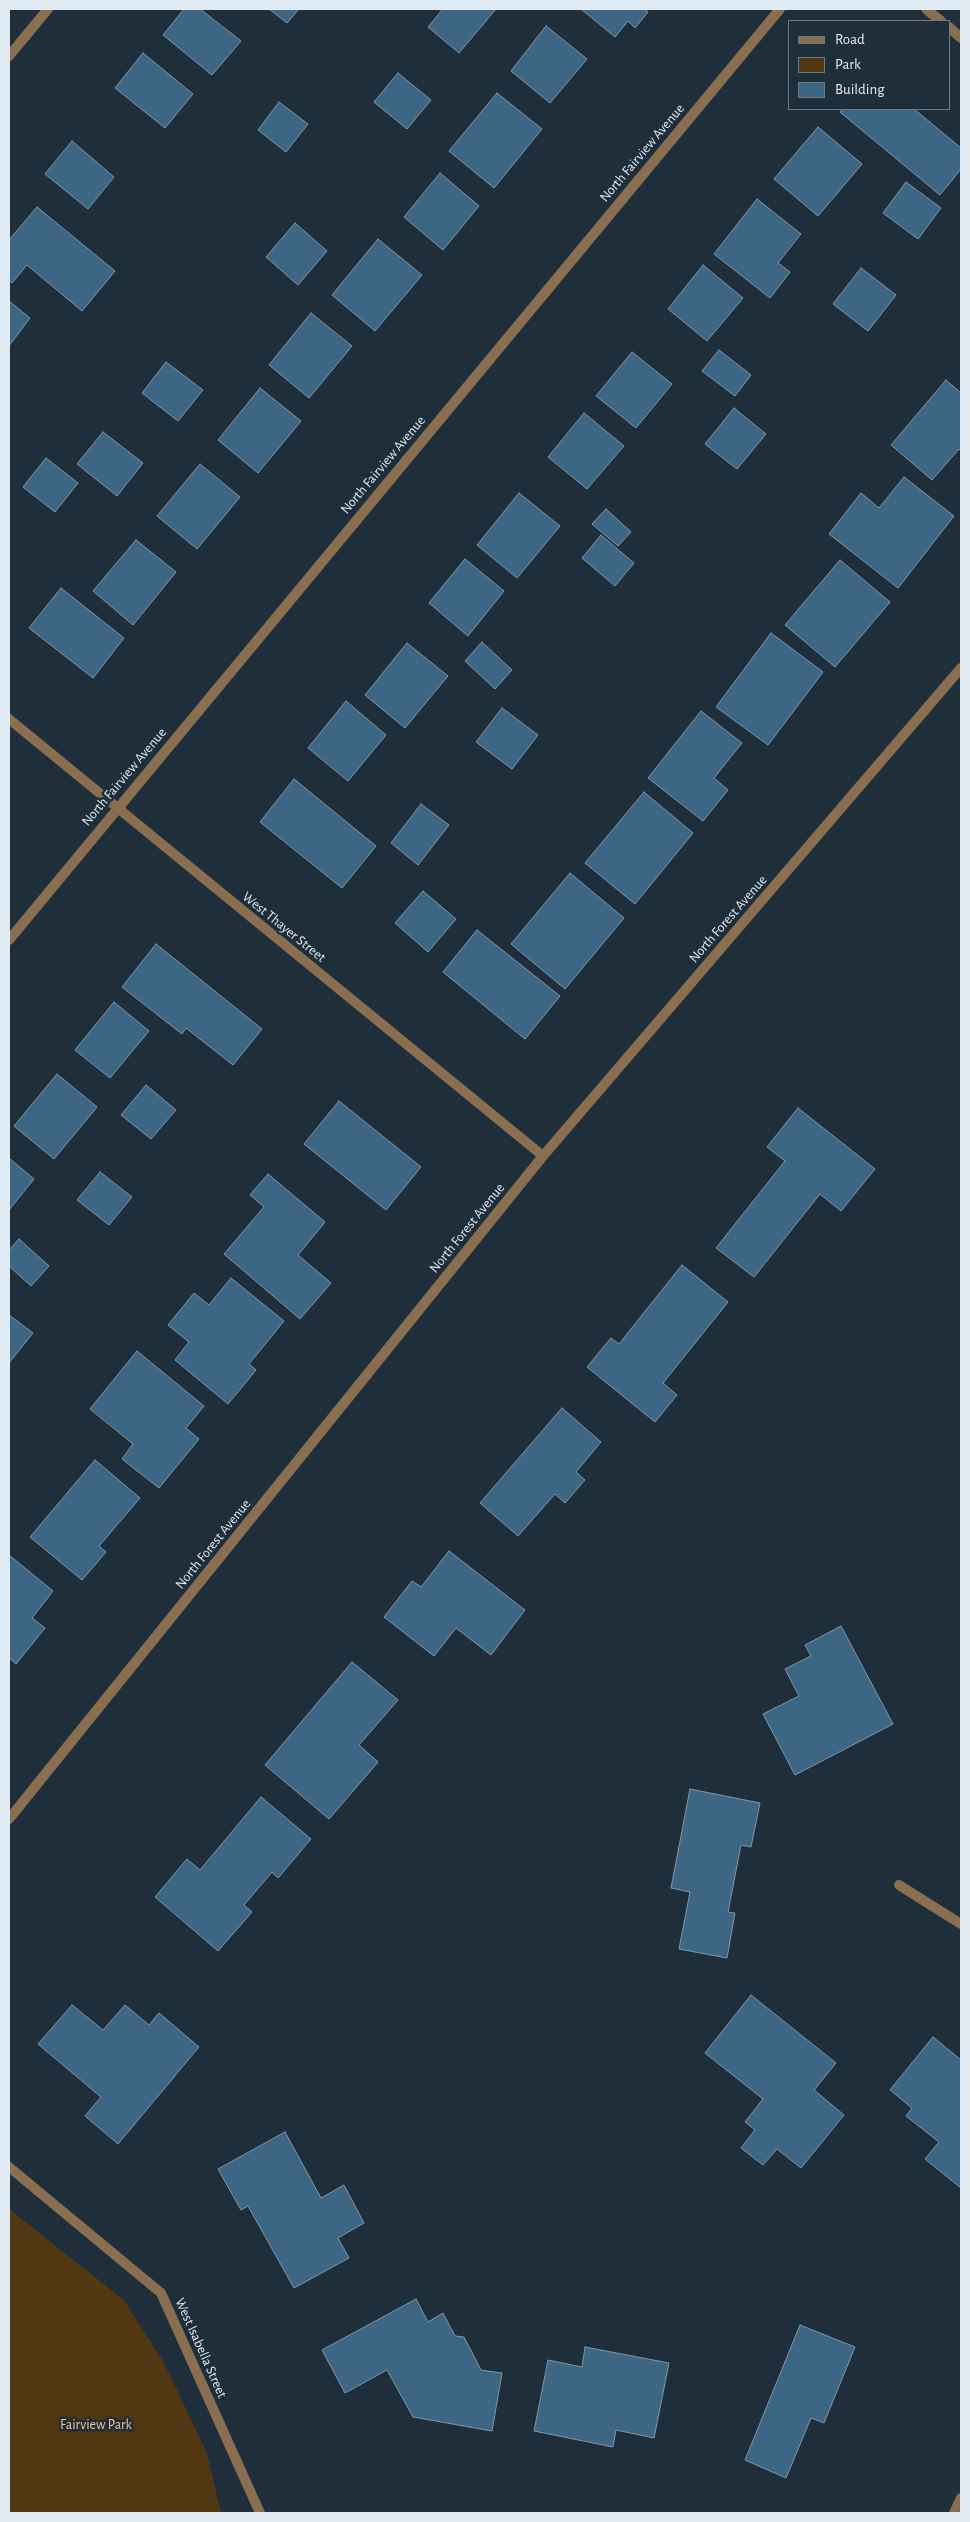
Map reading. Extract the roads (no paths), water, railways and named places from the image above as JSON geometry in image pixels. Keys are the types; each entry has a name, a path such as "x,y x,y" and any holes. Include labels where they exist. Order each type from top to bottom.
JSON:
{"street":[{"path":"9,56 48,9"},
{"name":"North Fairview Avenue","path":"9,940 116,808 780,9"},
{"path":"926,9 940,20"},
{"path":"950,29 961,38"},
{"name":"North Forest Avenue","path":"9,1819 543,1156 961,668"},
{"name":"West Thayer Street","path":"9,720 543,1156"},
{"path":"899,1885 961,1924"},
{"name":"West Isabella Street","path":"9,2167 161,2293 260,2513"},
{"path":"954,2513 961,2498"}],"park label":[{"name":"Fairview Park","path":"96,2425"}]}
